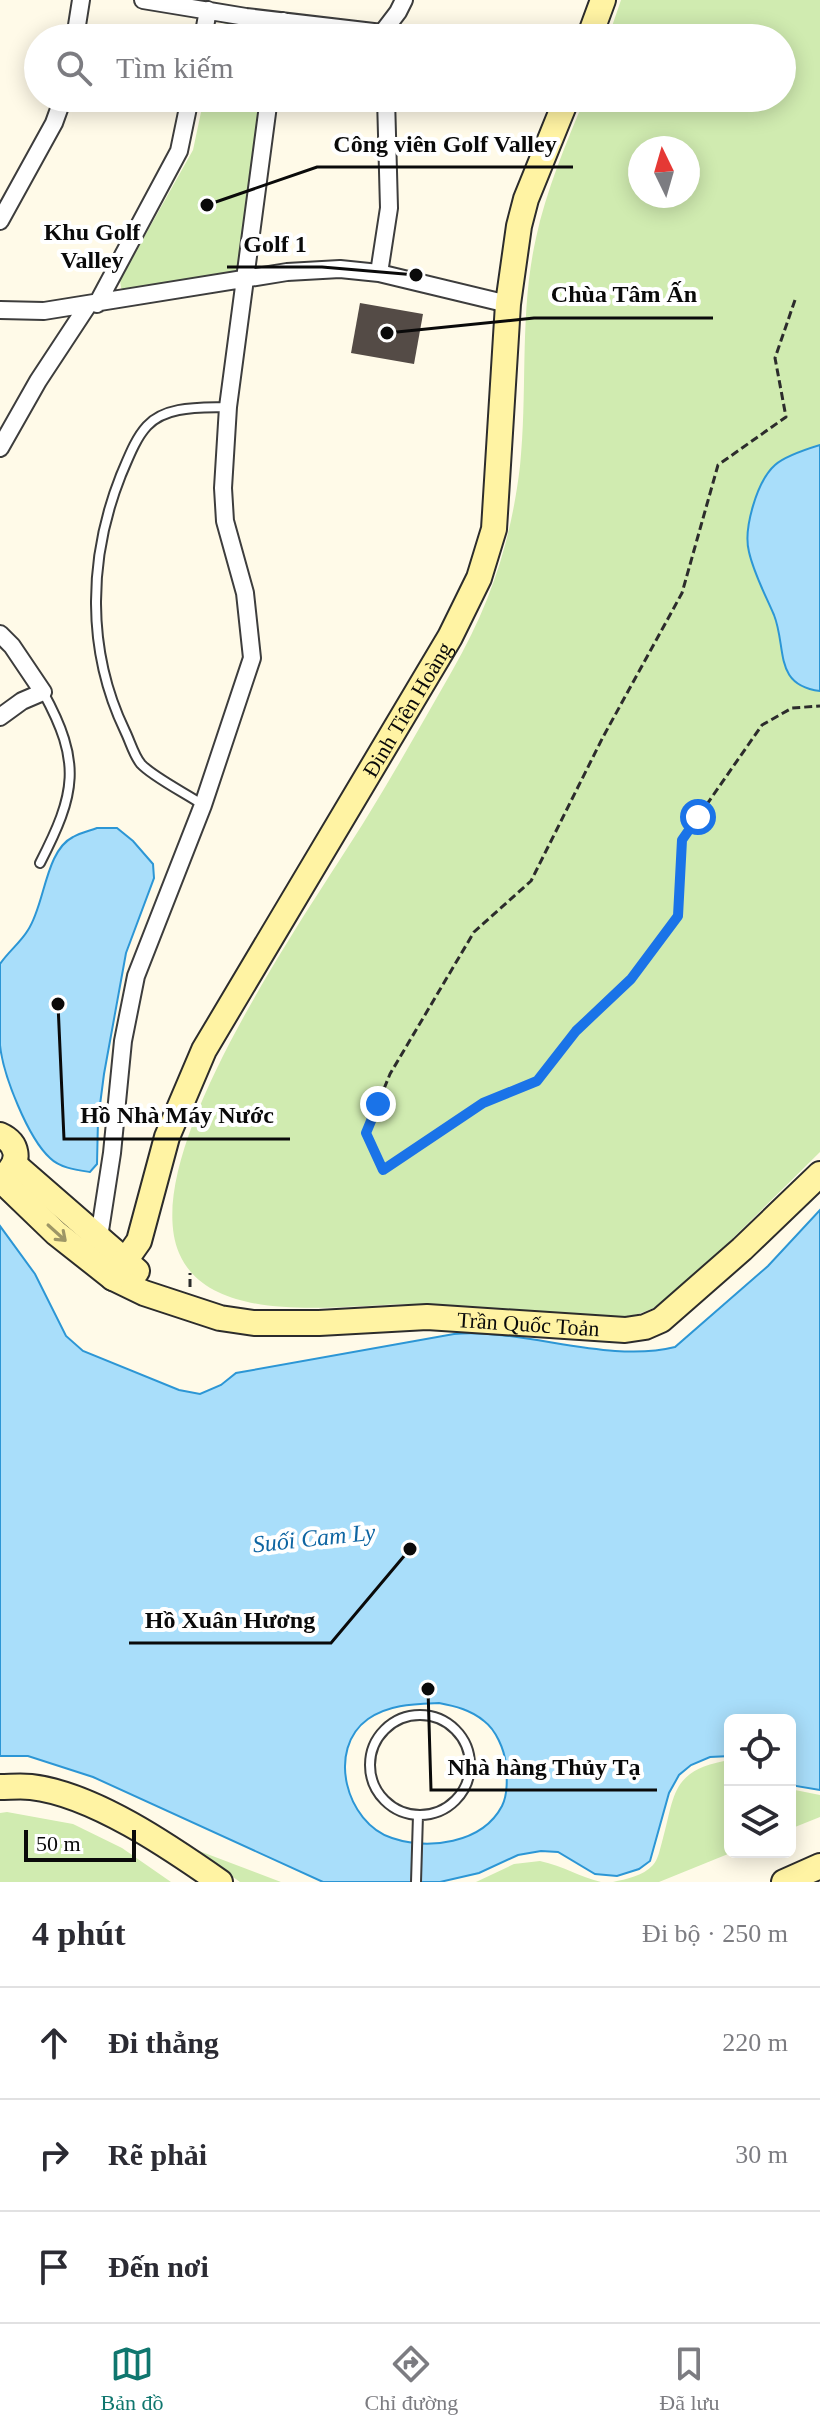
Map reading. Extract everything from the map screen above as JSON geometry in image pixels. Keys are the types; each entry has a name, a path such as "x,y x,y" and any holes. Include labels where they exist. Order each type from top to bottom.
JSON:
{"main road":[{"path":"594,24 603,0"},
{"name":"Đinh Tiên Hoàng","path":"120,1270 139,1241 150,1210 167,1137 204,1050 442,650 479,578 494,529 508,304 519,226 526,199 561,112"},
{"path":"0,1135 15,1149 5,1174"},
{"name":"Trần Quốc Toản","path":"5,1174 56,1233 120,1270"},
{"name":"Trần Quốc Toản","path":"5,1174 99,1237 120,1270 144,1293 220,1318 254,1323 319,1323 427,1317 625,1330 645,1327 661,1320 820,1174"},
{"path":"0,1787 32,1787 72,1797 145,1832 220,1882"},
{"path":"784,1882 820,1866"}],"street":[{"path":"77,24 81,0"},
{"path":"143,0 304,24"},
{"path":"390,24 404,0"},
{"path":"206,24 208,10"},
{"path":"0,221 58,112"},
{"path":"0,448 38,381 92,304 179,151 187,112"},
{"path":"99,1237 112,1153 123,1041 136,976 203,805 252,658 245,593 225,521 223,488 228,407 266,112"},
{"path":"379,273 389,208 386,112"},
{"path":"0,310 44,311 246,278 340,269 379,273 508,304"},
{"path":"0,634 12,646 43,692 22,701 0,717"}],"lane":[{"path":"203,805 141,764 112,704 99,646 95,576 109,506 129,455 146,427 162,415 174,412 228,407"},
{"path":"40,863 64,812 71,782 68,752 56,716 43,692"},
{"path":"422,1715 438,1718 453,1727 463,1739 469,1755 470,1771 465,1787 455,1801 442,1810 418,1815 394,1807 381,1797 373,1783 370,1767 372,1750 385,1730 406,1717 422,1715"},
{"path":"416,1882 418,1815"}],"path":[{"path":"795,300 775,358 786,417 718,465 682,593 603,737 531,881 474,932 390,1074 366,1133 383,1170 483,1103 537,1081 576,1031 631,979 678,916 682,840 762,725 792,708 820,706"}],"green space":[{"path":"621,0 820,0 820,1152 685,1285 655,1307 634,1315 600,1317 434,1305 321,1308 251,1303 221,1293 196,1277 179,1253 172,1209 182,1154 205,1094 236,1030 399,763 465,646 488,597 505,547 516,494 522,438 527,295 536,238 551,185 579,112 796,112 796,24 613,24"},
{"path":"249,22 262,24 223,24"},
{"path":"201,112 265,112 238,276 127,295 121,288 120,280 193,150"},
{"path":"724,1761 724,1856 659,1882 613,1882 639,1874 653,1865 678,1788 684,1779 706,1766"},
{"path":"796,1790 820,1795 820,1817 796,1827"},
{"path":"0,1813 73,1824 122,1848 171,1882 0,1882"},
{"path":"194,1849 281,1882 240,1882"},
{"path":"540,1861 601,1882 476,1882 514,1864"}],"water":[{"path":"820,445 820,691 805,687 788,673 778,627 749,552 748,531 757,493 768,472 784,459"},
{"path":"97,828 117,828 133,841 153,864 154,878 126,953 104,1074 98,1120 97,1164 90,1172 64,1166 50,1158 33,1136 18,1105 0,1045 0,964 34,919 51,866 64,844"},
{"name":"Suối Cam Ly","path":"820,1210 820,1790 796,1786 796,1714 724,1714 724,1756 710,1757 691,1765 679,1775 669,1793 650,1861 639,1869 617,1876 595,1874 558,1852 541,1851 518,1855 479,1873 440,1882 323,1882 93,1777 28,1756 0,1756 0,1226 35,1274 66,1336 83,1351 179,1390 200,1394 221,1385 236,1373 454,1334 508,1336 622,1351 675,1347 768,1266","holes":["439,1703 463,1709 488,1725 496,1735 506,1764 504,1801 493,1819 468,1836 437,1843 406,1842 376,1830 353,1802 347,1784 345,1766 355,1732 376,1714 402,1706"]}],"building":[{"path":"360,303 423,314 414,364 351,353"}],"place":[{"name":"Công viên Golf Valley","path":"207,205"},
{"name":"Golf 1","path":"416,275"},
{"name":"Chùa Tâm Ấn","path":"387,333"},
{"name":"Hồ Nhà Máy Nước","path":"58,1004"},
{"name":"Hồ Xuân Hương","path":"410,1549"},
{"name":"Nhà hàng Thủy Tạ","path":"428,1689"}],"district":[{"name":"Khu Golf Valley","path":"92,246"}],"route":[{"path":"378,1104 366,1133 383,1170 483,1103 537,1081 576,1031 631,979 678,916 682,840 698,817"}]}
